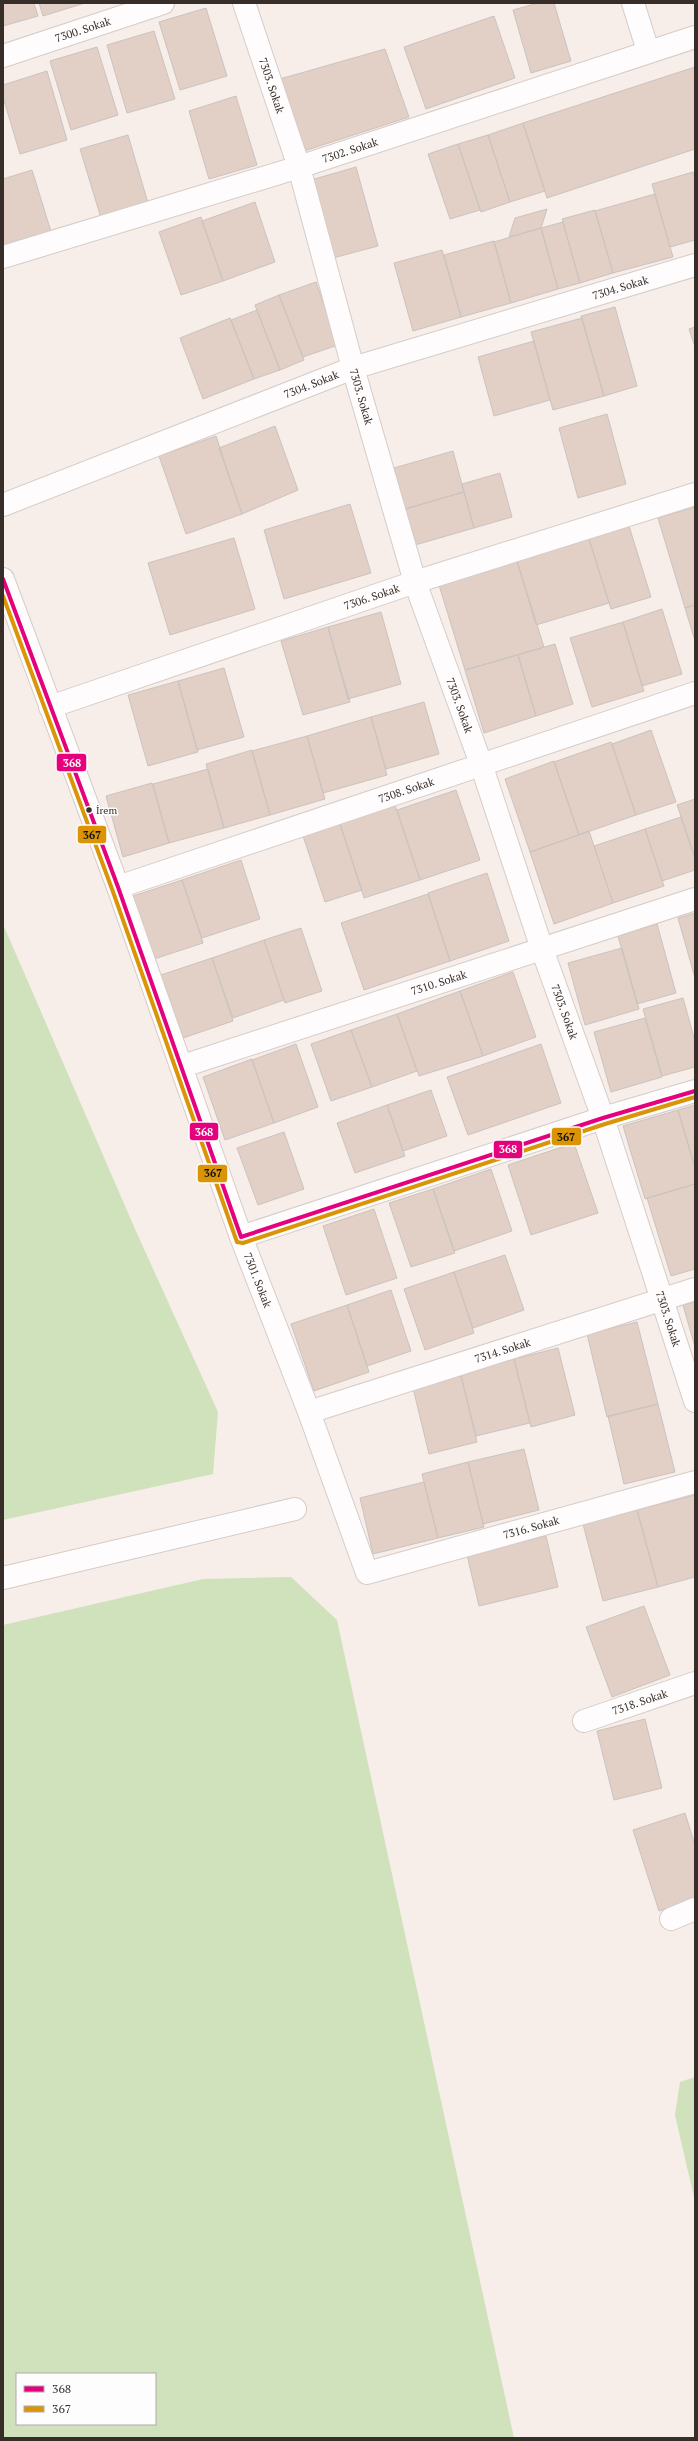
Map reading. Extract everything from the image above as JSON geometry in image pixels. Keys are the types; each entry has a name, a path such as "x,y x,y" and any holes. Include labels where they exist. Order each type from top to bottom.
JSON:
{"street":[{"name":"7300. Sokak","path":"3,56 163,3"},
{"name":"7303. Sokak","path":"244,3 299,167 353,368 415,582 481,764 542,949 603,1118 695,1400"},
{"path":"633,3 648,51"},
{"name":"7302. Sokak","path":"3,258 299,167 648,51 695,37"},
{"name":"7304. Sokak","path":"3,505 353,368 695,265"},
{"name":"7306. Sokak","path":"50,707 415,582 695,494"},
{"name":"7301. Sokak","path":"3,580 118,887 183,1066 241,1237 309,1412 367,1573"},
{"name":"7308. Sokak","path":"118,887 481,764 695,694"},
{"name":"7310. Sokak","path":"183,1066 695,899"},
{"path":"241,1237 603,1118 695,1091"},
{"name":"7314. Sokak","path":"309,1412 695,1289"},
{"name":"7316. Sokak","path":"367,1573 695,1482"},
{"path":"3,1578 295,1508"},
{"name":"7318. Sokak","path":"584,1721 695,1684"},
{"path":"671,1919 695,1909"}],"green space":[{"path":"3,924 135,1229 218,1412 213,1474 3,1520"},
{"path":"291,1577 337,1620 514,2438 3,2438 3,1625 203,1579"},
{"path":"695,2077 695,2202 675,2115 680,2082"}],"building":[{"path":"3,3 34,3 38,16 3,26"},
{"path":"39,3 85,3 43,16"},
{"path":"538,3 554,3 571,61 531,73 513,10"},
{"path":"206,8 227,76 180,90 159,22"},
{"path":"494,16 515,78 426,109 404,47"},
{"path":"154,31 175,99 127,113 107,45"},
{"path":"97,47 118,115 71,130 50,61"},
{"path":"385,49 409,117 304,151 280,79"},
{"path":"695,67 695,149 547,198 523,123"},
{"path":"47,71 67,140 20,154 3,97 3,85"},
{"path":"236,96 257,165 209,179 189,111"},
{"path":"523,123 545,191 510,202 488,135"},
{"path":"128,135 148,203 101,218 80,149"},
{"path":"488,135 510,202 481,212 458,144"},
{"path":"458,144 480,210 450,219 428,154"},
{"path":"356,167 378,246 333,258 311,180"},
{"path":"32,170 53,238 5,253 3,245 3,179"},
{"path":"693,172 695,179 695,240 670,247 652,184"},
{"path":"655,194 673,257 613,273 595,211"},
{"path":"255,202 275,262 223,281 202,221"},
{"path":"547,209 541,228 509,237 515,218"},
{"path":"595,210 613,273 580,283 562,219"},
{"path":"201,217 223,281 181,295 159,232"},
{"path":"563,222 580,283 558,289 541,228"},
{"path":"541,228 558,289 511,303 494,242"},
{"path":"494,241 511,303 461,317 444,255"},
{"path":"442,250 461,317 413,331 394,263"},
{"path":"316,282 338,345 303,357 279,295"},
{"path":"279,295 304,360 280,370 255,305"},
{"path":"615,307 637,386 604,396 581,316"},
{"path":"257,310 280,370 254,379 231,320"},
{"path":"230,318 254,379 203,399 180,338"},
{"path":"582,318 604,396 553,410 531,332"},
{"path":"695,327 695,347 689,329"},
{"path":"534,341 550,400 494,416 478,357"},
{"path":"607,414 626,484 578,498 559,428"},
{"path":"275,426 298,490 242,514 219,448"},
{"path":"216,436 242,514 186,534 159,456"},
{"path":"453,451 464,492 405,509 394,468"},
{"path":"500,473 512,517 474,528 462,484"},
{"path":"464,492 474,528 415,545 405,509"},
{"path":"350,504 371,573 284,599 264,530"},
{"path":"695,507 695,605 685,608 658,518"},
{"path":"629,526 651,597 611,609 589,539"},
{"path":"234,538 255,609 170,635 148,563"},
{"path":"589,539 609,603 536,625 517,561"},
{"path":"517,561 544,647 465,670 439,585"},
{"path":"695,605 695,641 685,608"},
{"path":"662,609 682,674 642,686 623,622"},
{"path":"381,612 401,684 348,699 328,627"},
{"path":"623,622 644,691 592,707 570,638"},
{"path":"328,627 350,702 303,715 281,641"},
{"path":"555,644 573,704 536,716 518,655"},
{"path":"518,655 536,716 484,733 465,670"},
{"path":"224,668 244,737 197,750 178,681"},
{"path":"178,681 198,752 148,766 128,695"},
{"path":"424,702 439,754 386,769 371,717"},
{"path":"371,717 387,775 323,793 307,736"},
{"path":"651,730 676,802 636,815 612,744"},
{"path":"307,736 325,799 270,815 252,751"},
{"path":"611,742 636,815 579,835 554,762"},
{"path":"252,750 270,815 224,828 206,764"},
{"path":"554,761 579,835 530,852 505,779"},
{"path":"208,769 224,828 169,843 153,784"},
{"path":"152,783 169,843 123,857 106,796"},
{"path":"456,790 480,860 420,880 397,810"},
{"path":"695,799 695,858 677,805"},
{"path":"394,802 420,880 364,898 339,821"},
{"path":"681,817 695,858 695,870 662,881 645,829"},
{"path":"339,821 362,890 325,902 302,833"},
{"path":"645,829 664,886 613,903 594,846"},
{"path":"589,831 613,903 554,924 530,852"},
{"path":"241,860 260,919 202,938 182,880"},
{"path":"487,873 509,941 450,961 428,893"},
{"path":"182,880 203,943 154,959 133,896"},
{"path":"428,894 450,961 364,990 341,923"},
{"path":"695,913 695,978 678,918"},
{"path":"657,924 676,993 637,1004 618,936"},
{"path":"301,928 322,991 285,1003 264,940"},
{"path":"264,940 284,1000 233,1018 212,958"},
{"path":"622,948 639,1009 585,1025 568,963"},
{"path":"212,958 233,1021 183,1038 161,975"},
{"path":"513,972 536,1037 483,1056 460,991"},
{"path":"460,991 483,1056 419,1076 397,1014"},
{"path":"683,998 695,1041 695,1067 662,1076 643,1009"},
{"path":"397,1014 417,1071 372,1087 351,1030"},
{"path":"645,1018 662,1077 611,1092 594,1032"},
{"path":"351,1030 372,1087 331,1101 311,1044"},
{"path":"296,1044 318,1107 274,1123 252,1060"},
{"path":"541,1044 561,1103 468,1135 447,1077"},
{"path":"252,1059 274,1123 225,1140 203,1077"},
{"path":"431,1090 447,1136 403,1151 387,1105"},
{"path":"387,1105 405,1156 355,1173 337,1123"},
{"path":"695,1105 695,1160 693,1161 678,1110"},
{"path":"678,1110 695,1168 695,1184 645,1199 623,1126"},
{"path":"284,1132 304,1189 258,1205 237,1148"},
{"path":"574,1143 598,1213 531,1235 508,1165"},
{"path":"491,1169 512,1231 454,1251 433,1189"},
{"path":"695,1184 695,1269 671,1276 647,1198"},
{"path":"433,1189 455,1253 411,1267 389,1203"},
{"path":"374,1209 397,1278 346,1295 323,1226"},
{"path":"505,1255 524,1310 473,1328 454,1272"},
{"path":"454,1272 474,1333 425,1350 404,1289"},
{"path":"391,1290 411,1351 367,1366 347,1305"},
{"path":"695,1302 695,1347 683,1305"},
{"path":"347,1305 369,1372 314,1391 291,1324"},
{"path":"637,1322 658,1404 607,1417 587,1334"},
{"path":"558,1348 575,1415 531,1427 514,1359"},
{"path":"514,1359 530,1423 476,1436 460,1372"},
{"path":"460,1372 477,1442 429,1454 412,1384"},
{"path":"658,1404 675,1472 624,1484 608,1416"},
{"path":"524,1449 539,1510 483,1524 468,1462"},
{"path":"468,1462 484,1527 438,1538 422,1474"},
{"path":"424,1482 438,1538 373,1554 360,1498"},
{"path":"695,1495 695,1577 658,1587 637,1510"},
{"path":"637,1510 658,1587 603,1601 583,1524"},
{"path":"546,1536 558,1587 479,1606 467,1555"},
{"path":"644,1606 670,1675 612,1697 586,1627"},
{"path":"645,1719 662,1788 614,1800 597,1731"},
{"path":"685,1813 695,1845 695,1899 659,1911 633,1830"}],"transit line":[{"name":"368","path":"3,579 118,887 241,1237 603,1118 695,1091"},
{"name":"367","path":"3,596 112,889 237,1242 243,1243 605,1124 695,1097"}],"place":[{"name":"İrem","path":"89,810"}]}
